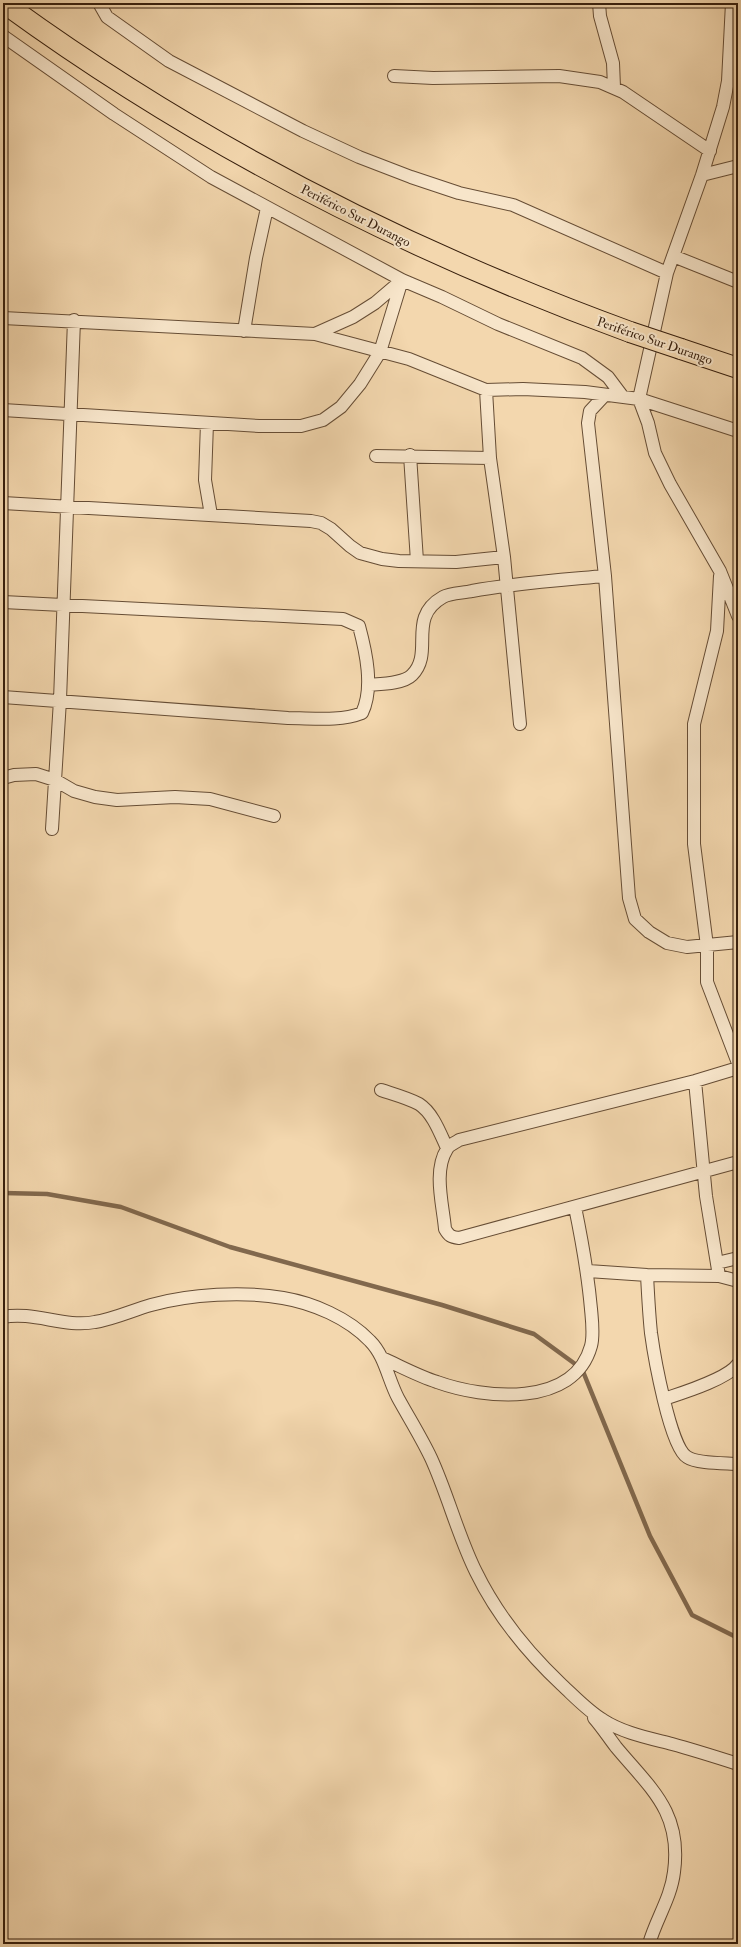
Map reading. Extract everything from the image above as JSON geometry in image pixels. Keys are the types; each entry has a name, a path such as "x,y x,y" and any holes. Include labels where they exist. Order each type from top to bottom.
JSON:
{"highway":[{"name":"Periférico Sur Durango","path":"4,3 78,56 153,105 223,146 325,200 414,244 493,280 630,332 738,368"}],"street":[{"path":"99,3 107,17 169,61 303,131 359,157 411,177 459,192 513,205 667,273"},
{"path":"599,3 600,16 613,63 614,87"},
{"path":"732,3 733,81 723,107 702,175 667,273 638,399 648,422 654,453 720,571 738,616"},
{"path":"3,36 121,118 211,177 402,280 442,297 498,324 582,358 608,377 622,397"},
{"path":"394,76 433,78 560,76 581,78 614,87 710,151"},
{"path":"702,175 738,166"},
{"path":"244,330 256,258 267,208"},
{"path":"673,256 738,282"},
{"path":"315,334 353,317 375,303 402,280"},
{"path":"3,410 259,426 301,426 323,420 341,407 360,384 380,352 402,280"},
{"path":"3,318 74,320 315,334 436,368 486,390 523,389 585,392 604,396 638,399 738,431"},
{"path":"52,830 60,700 74,320"},
{"path":"486,390 490,458 504,557 520,724"},
{"path":"604,396 590,411 588,423 605,576 631,905 635,919 649,932 667,943 687,947 738,942"},
{"path":"207,422 205,480 211,515"},
{"path":"376,456 410,455 490,458"},
{"path":"410,455 417,561"},
{"path":"3,503 292,519 321,523 331,528 350,546 360,553 382,559 456,562 504,557"},
{"path":"720,571 717,632 694,724 694,844 707,946 707,982 738,1063"},
{"path":"368,685 385,683 411,675 419,665 422,650 422,624 429,607 444,596 506,585 605,576"},
{"path":"3,602 329,618 352,622 359,626 364,644 368,685 367,703 362,713 351,718 288,718 3,697"},
{"path":"3,778 14,775 36,774 55,780 74,791 102,798 117,800 175,797 210,799 274,816"},
{"path":"738,1068 479,1133 459,1140 447,1148 441,1162 445,1229 448,1235 452,1238 470,1235 738,1162"},
{"path":"695,1080 711,1232 719,1276"},
{"path":"381,1090 418,1104 426,1110 447,1148"},
{"path":"382,1358 437,1382 467,1391 506,1394 532,1393 550,1388 570,1378 585,1362 592,1345 592,1319 588,1271 576,1207"},
{"path":"717,1263 738,1258"},
{"path":"588,1271 647,1275 719,1276 738,1281"},
{"path":"647,1275 651,1334 664,1399 675,1439 680,1450 687,1458 738,1464"},
{"path":"3,1317 15,1315 81,1324 96,1322 153,1304 181,1299 221,1295 258,1295 283,1298 307,1304 335,1316 371,1341 382,1358 397,1395 432,1460 476,1572 496,1607 516,1636 553,1676 589,1710 604,1721 622,1729 738,1764"},
{"path":"664,1399 697,1388 728,1373 738,1364"},
{"path":"589,1710 616,1747 656,1793 668,1813 675,1840 674,1872 668,1900 653,1931 649,1944"}],"waterway":[{"path":"3,1193 47,1194 121,1207 230,1247 442,1305 534,1334 582,1369 650,1536 692,1615 738,1638"}]}
